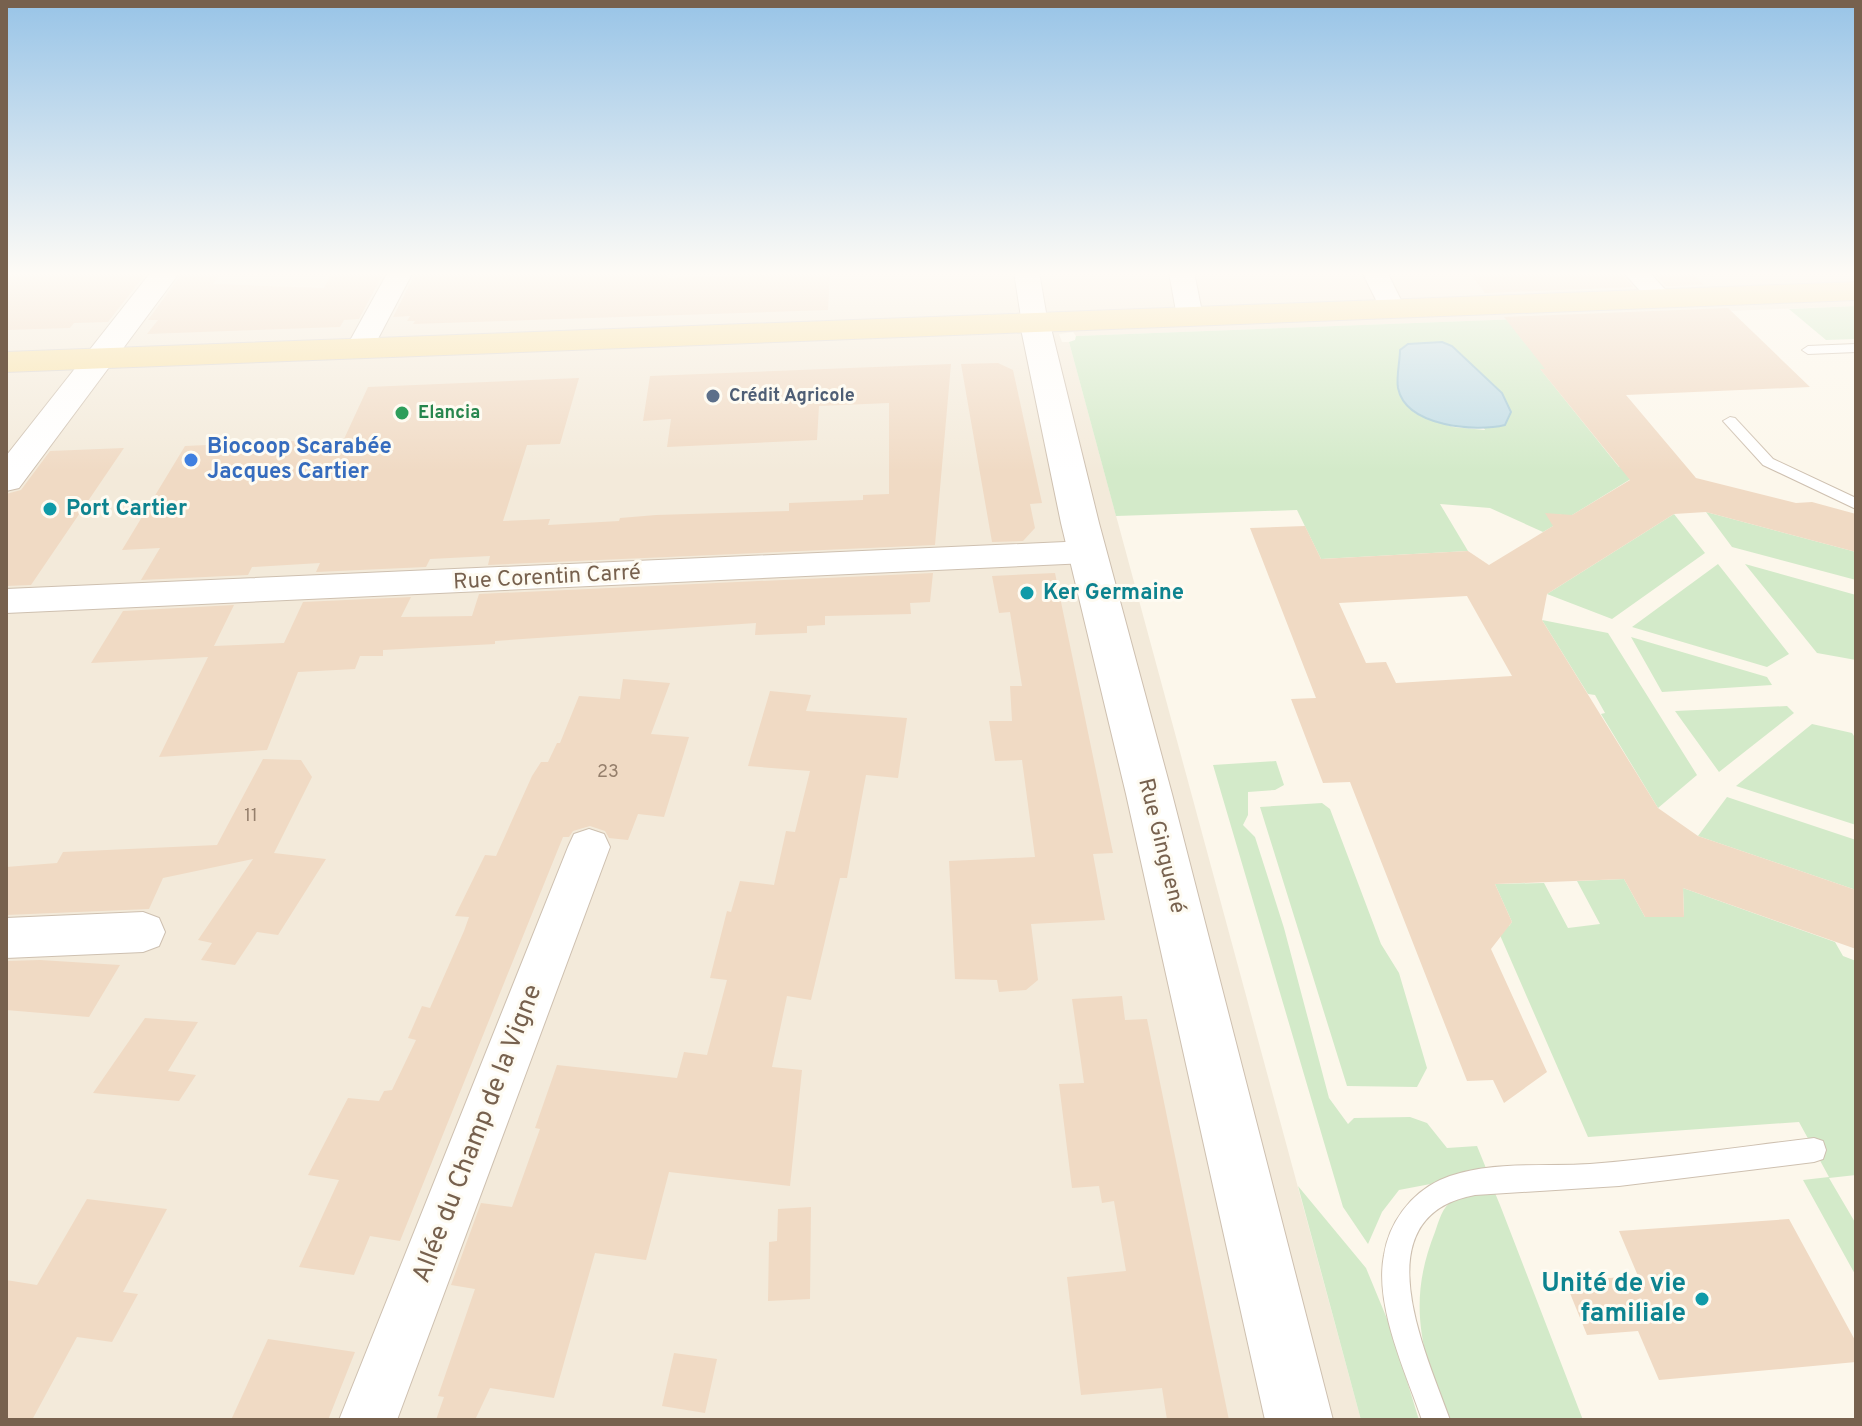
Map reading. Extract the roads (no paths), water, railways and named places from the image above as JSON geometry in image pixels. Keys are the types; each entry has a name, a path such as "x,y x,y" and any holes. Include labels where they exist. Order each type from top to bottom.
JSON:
{"main road":[{"path":"6,362 589,339"}],"street":[{"path":"6,480 116,339"},
{"path":"361,346 365,339"},
{"name":"Rue Ginguené","path":"1038,339 1087,552 1153,810 1299,1420"},
{"name":"Rue Corentin Carré","path":"6,601 1087,552"},
{"name":"Allée du Champ de la Vigne","path":"368,1420 589,847"},
{"path":"6,938 143,932"}],"lane":[{"path":"1808,350 1856,348"},
{"path":"1730,421 1768,462 1856,504"},
{"path":"1436,1420 1402,1317 1395,1274 1399,1240 1417,1211 1447,1189 1814,1150"}],"water":[{"path":"1442,342 1452,346 1502,393 1511,412 1505,425 1477,428 1444,424 1414,411 1404,401 1398,388 1400,350 1408,344"}],"place":[{"name":"Crédit Agricole","path":"713,396"},
{"name":"Elancia","path":"402,413"},
{"name":"Biocoop Scarabée Jacques Cartier","path":"191,460"},
{"name":"Port Cartier","path":"50,509"},
{"name":"Ker Germaine","path":"1027,593"},
{"name":"Unité de vie familiale","path":"1702,1299"}]}
